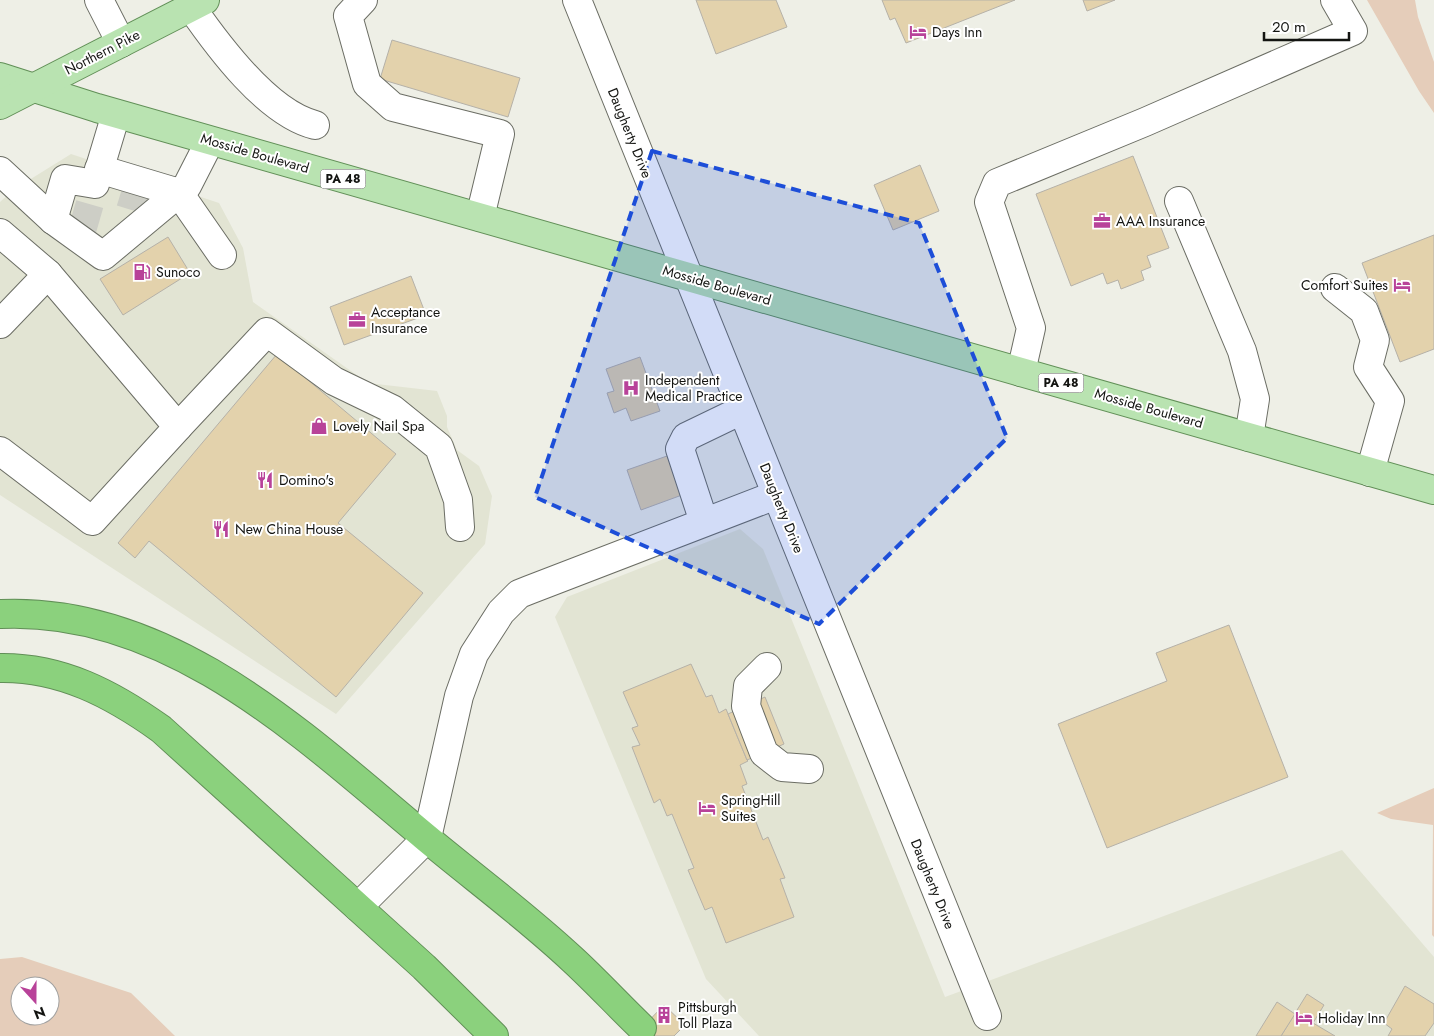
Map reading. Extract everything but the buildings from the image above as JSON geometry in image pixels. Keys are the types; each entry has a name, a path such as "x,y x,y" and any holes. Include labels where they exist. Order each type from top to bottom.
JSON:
{"highway":[{"path":"0,614 47,616 80,621 140,639 205,669 280,718 427,838 571,958 642,1028"},
{"path":"0,668 37,670 64,677 112,696 135,710 186,750 358,907 494,1036"}],"main road":[{"name":"Northern Pike","path":"0,105 30,88 198,4"},
{"name":"Mosside Boulevard","path":"0,76 30,88 116,114 1434,490"}],"street":[{"path":"99,0 121,42"},
{"path":"364,0 348,16 367,84 393,107 500,134 480,218"},
{"name":"Daugherty Drive","path":"577,0 987,1016"},
{"path":"1021,372 1032,328 989,202 997,182 1145,122 1353,31 1335,0"},
{"path":"198,4 221,49 241,71 284,111 304,122 315,125"},
{"path":"95,185 116,114"},
{"path":"0,172 52,220 81,236 103,256 163,200 187,186 210,141"},
{"path":"52,220 65,179 95,185 163,200 222,255"},
{"path":"95,185 121,192"},
{"path":"1179,201 1242,352 1255,399 1249,437"},
{"path":"0,232 48,274 178,427"},
{"path":"0,324 48,274"},
{"path":"1335,288 1364,311 1375,340 1368,368 1390,401 1370,472"},
{"path":"0,451 92,521 267,332 334,381 392,409 439,447 458,500 460,527"},
{"path":"704,522 680,449 686,437 742,410"},
{"path":"358,907 427,838 458,696 474,654 501,612 519,594 776,495"},
{"path":"767,667 748,686 746,706 764,753 782,767 809,769"}],"highlighted area":[{"path":"652,151 919,223 1007,438 819,624 535,497"}],"shaded area":[{"path":"1367,0 1415,0 1418,17 1434,62 1434,113 1419,91"},
{"path":"71,154 219,203 243,248 253,302 368,383 437,391 447,416 447,427 457,450 479,466 492,496 485,544 336,714 0,495 0,202 13,190"},
{"path":"740,529 763,549 945,997 1342,850 1434,957 1434,1036 759,1036 706,979 555,617 567,597"},
{"path":"1434,788 1434,937 1432,935 1433,825 1391,819 1377,813"},
{"path":"22,957 131,993 175,1036 0,1036 0,959"}],"tunnel":[{"path":"121,192 147,200"},
{"path":"82,231 90,203"}],"place":[{"name":"Days Inn","path":"918,32"},
{"name":"AAA Insurance","path":"1102,221"},
{"name":"Sunoco","path":"142,272"},
{"name":"Comfort Suites","path":"1402,285"},
{"name":"Acceptance Insurance","path":"357,320"},
{"name":"Independent Medical Practice","path":"631,388"},
{"name":"Lovely Nail Spa","path":"319,426"},
{"name":"Domino's","path":"265,480"},
{"name":"New China House","path":"221,529"},
{"name":"SpringHill Suites","path":"707,808"},
{"name":"Pittsburgh Toll Plaza","path":"664,1015"},
{"name":"Holiday Inn","path":"1304,1018"}]}
